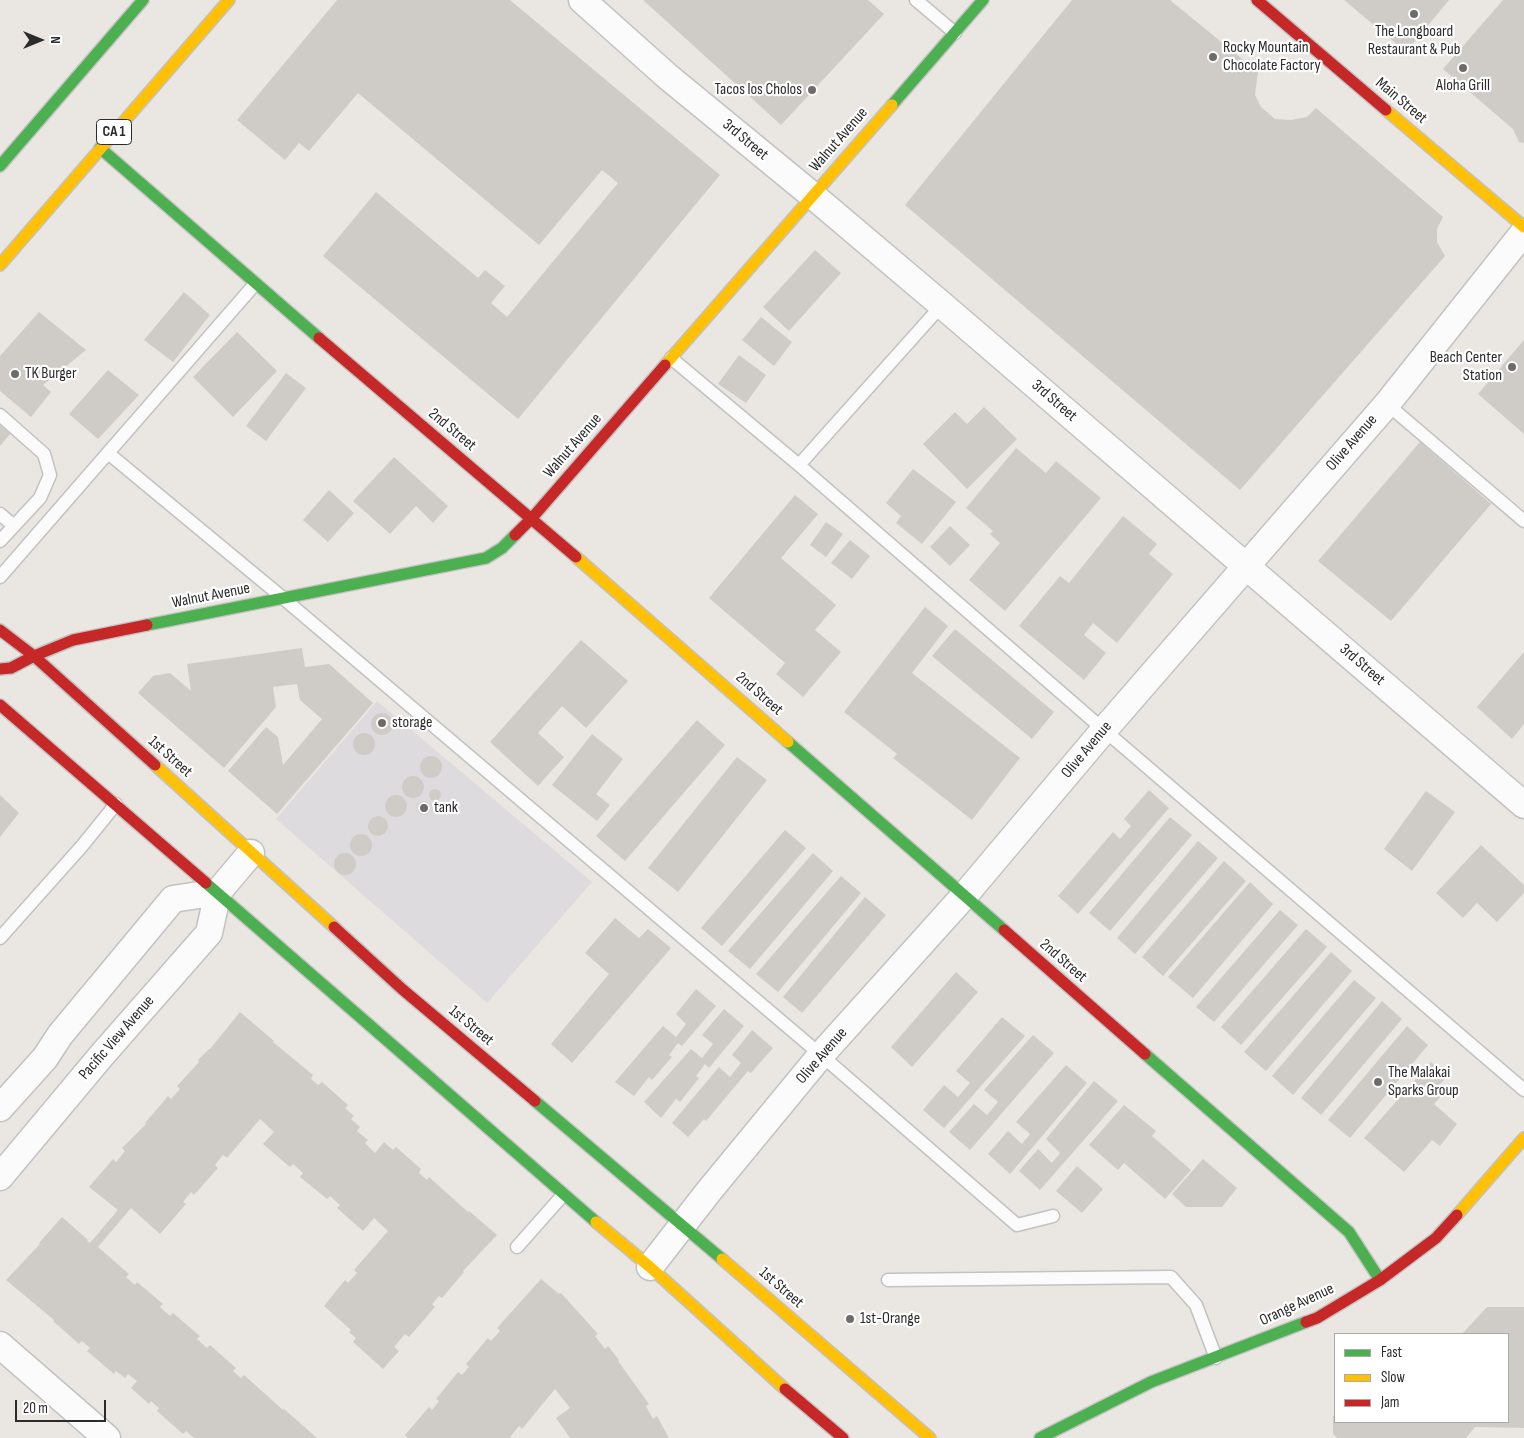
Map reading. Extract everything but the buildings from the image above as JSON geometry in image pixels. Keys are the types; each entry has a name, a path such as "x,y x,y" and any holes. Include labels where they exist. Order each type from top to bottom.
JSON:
{"main road":[{"path":"0,166 143,0"},
{"name":"CA 1","path":"0,265 229,0"},
{"name":"Walnut Avenue","path":"0,669 11,668 73,640 486,558 502,548 532,518 983,0"},
{"name":"Main Street","path":"1257,0 1524,226"},
{"name":"2nd Street","path":"100,148 255,284 532,518 1349,1232 1380,1280"},
{"name":"1st Street","path":"0,630 34,656 402,989 682,1225 930,1438"},
{"path":"0,705 218,892 563,1195 650,1267 784,1388 843,1438"},
{"name":"Orange Avenue","path":"1040,1438 1151,1382 1317,1318 1380,1280 1436,1238 1524,1138"}],"street":[{"name":"3rd Street","path":"582,0 667,76 812,195 1246,564 1524,805"},
{"name":"Olive Avenue","path":"650,1267 821,1055 964,896 1246,564 1387,404 1524,232"},
{"name":"Pacific View Avenue","path":"0,1177 102,1055 208,933 218,892 251,853"},
{"path":"0,1108 45,1058 60,1034 172,899 218,892"},
{"path":"0,1345 108,1438"}],"lane":[{"path":"916,0 954,33"},
{"path":"0,577 255,284"},
{"path":"800,465 942,305"},
{"path":"671,358 800,465 1104,730 1524,1090"},
{"path":"1387,404 1524,521"},
{"path":"0,415 44,454 50,475 40,498 0,542"},
{"path":"108,453 821,1055 1017,1225 1053,1216"},
{"path":"0,514 14,526"},
{"path":"0,938 86,841 116,804"},
{"path":"517,1247 563,1195"},
{"path":"888,1280 1171,1276 1196,1305 1216,1358"}],"shaded area":[{"path":"377,701 592,882 487,1003 276,819"}],"traffic: fast":[{"path":"0,166 143,0"},
{"path":"892,105 983,0"},
{"path":"100,148 319,338"},
{"path":"147,625 486,558 502,548 515,535"},
{"path":"788,742 1004,930"},
{"path":"206,883 596,1222"},
{"path":"1145,1054 1349,1232 1380,1280"},
{"path":"535,1101 722,1259"},
{"path":"1040,1438 1151,1382 1306,1322"}],"traffic: slow":[{"path":"0,265 229,0"},
{"path":"665,365 892,105"},
{"path":"1386,110 1524,227"},
{"path":"576,557 788,742"},
{"path":"155,765 334,927"},
{"path":"1457,1215 1524,1138"},
{"path":"596,1222 650,1267 785,1389"},
{"path":"722,1259 930,1438"}],"traffic: jam":[{"path":"1257,0 1386,110"},
{"path":"319,338 576,557"},
{"path":"515,535 665,365"},
{"path":"0,669 11,668 73,640 147,625"},
{"path":"0,630 34,656 155,765"},
{"path":"0,705 206,883"},
{"path":"334,927 402,989 535,1101"},
{"path":"1004,930 1145,1054"},
{"path":"1306,1322 1317,1318 1380,1280 1436,1238 1457,1215"},
{"path":"785,1389 843,1438"}],"place":[{"name":"The Longboard Restaurant & Pub","path":"1414,14"},
{"name":"Rocky Mountain Chocolate Factory","path":"1213,57"},
{"name":"Aloha Grill","path":"1463,68"},
{"name":"Tacos los Cholos","path":"812,90"},
{"name":"Beach Center Station","path":"1512,367"},
{"name":"TK Burger","path":"15,374"},
{"name":"storage","path":"382,723"},
{"name":"tank","path":"424,808"},
{"name":"The Malakai Sparks Group","path":"1378,1082"},
{"name":"1st-Orange","path":"850,1319"}]}
